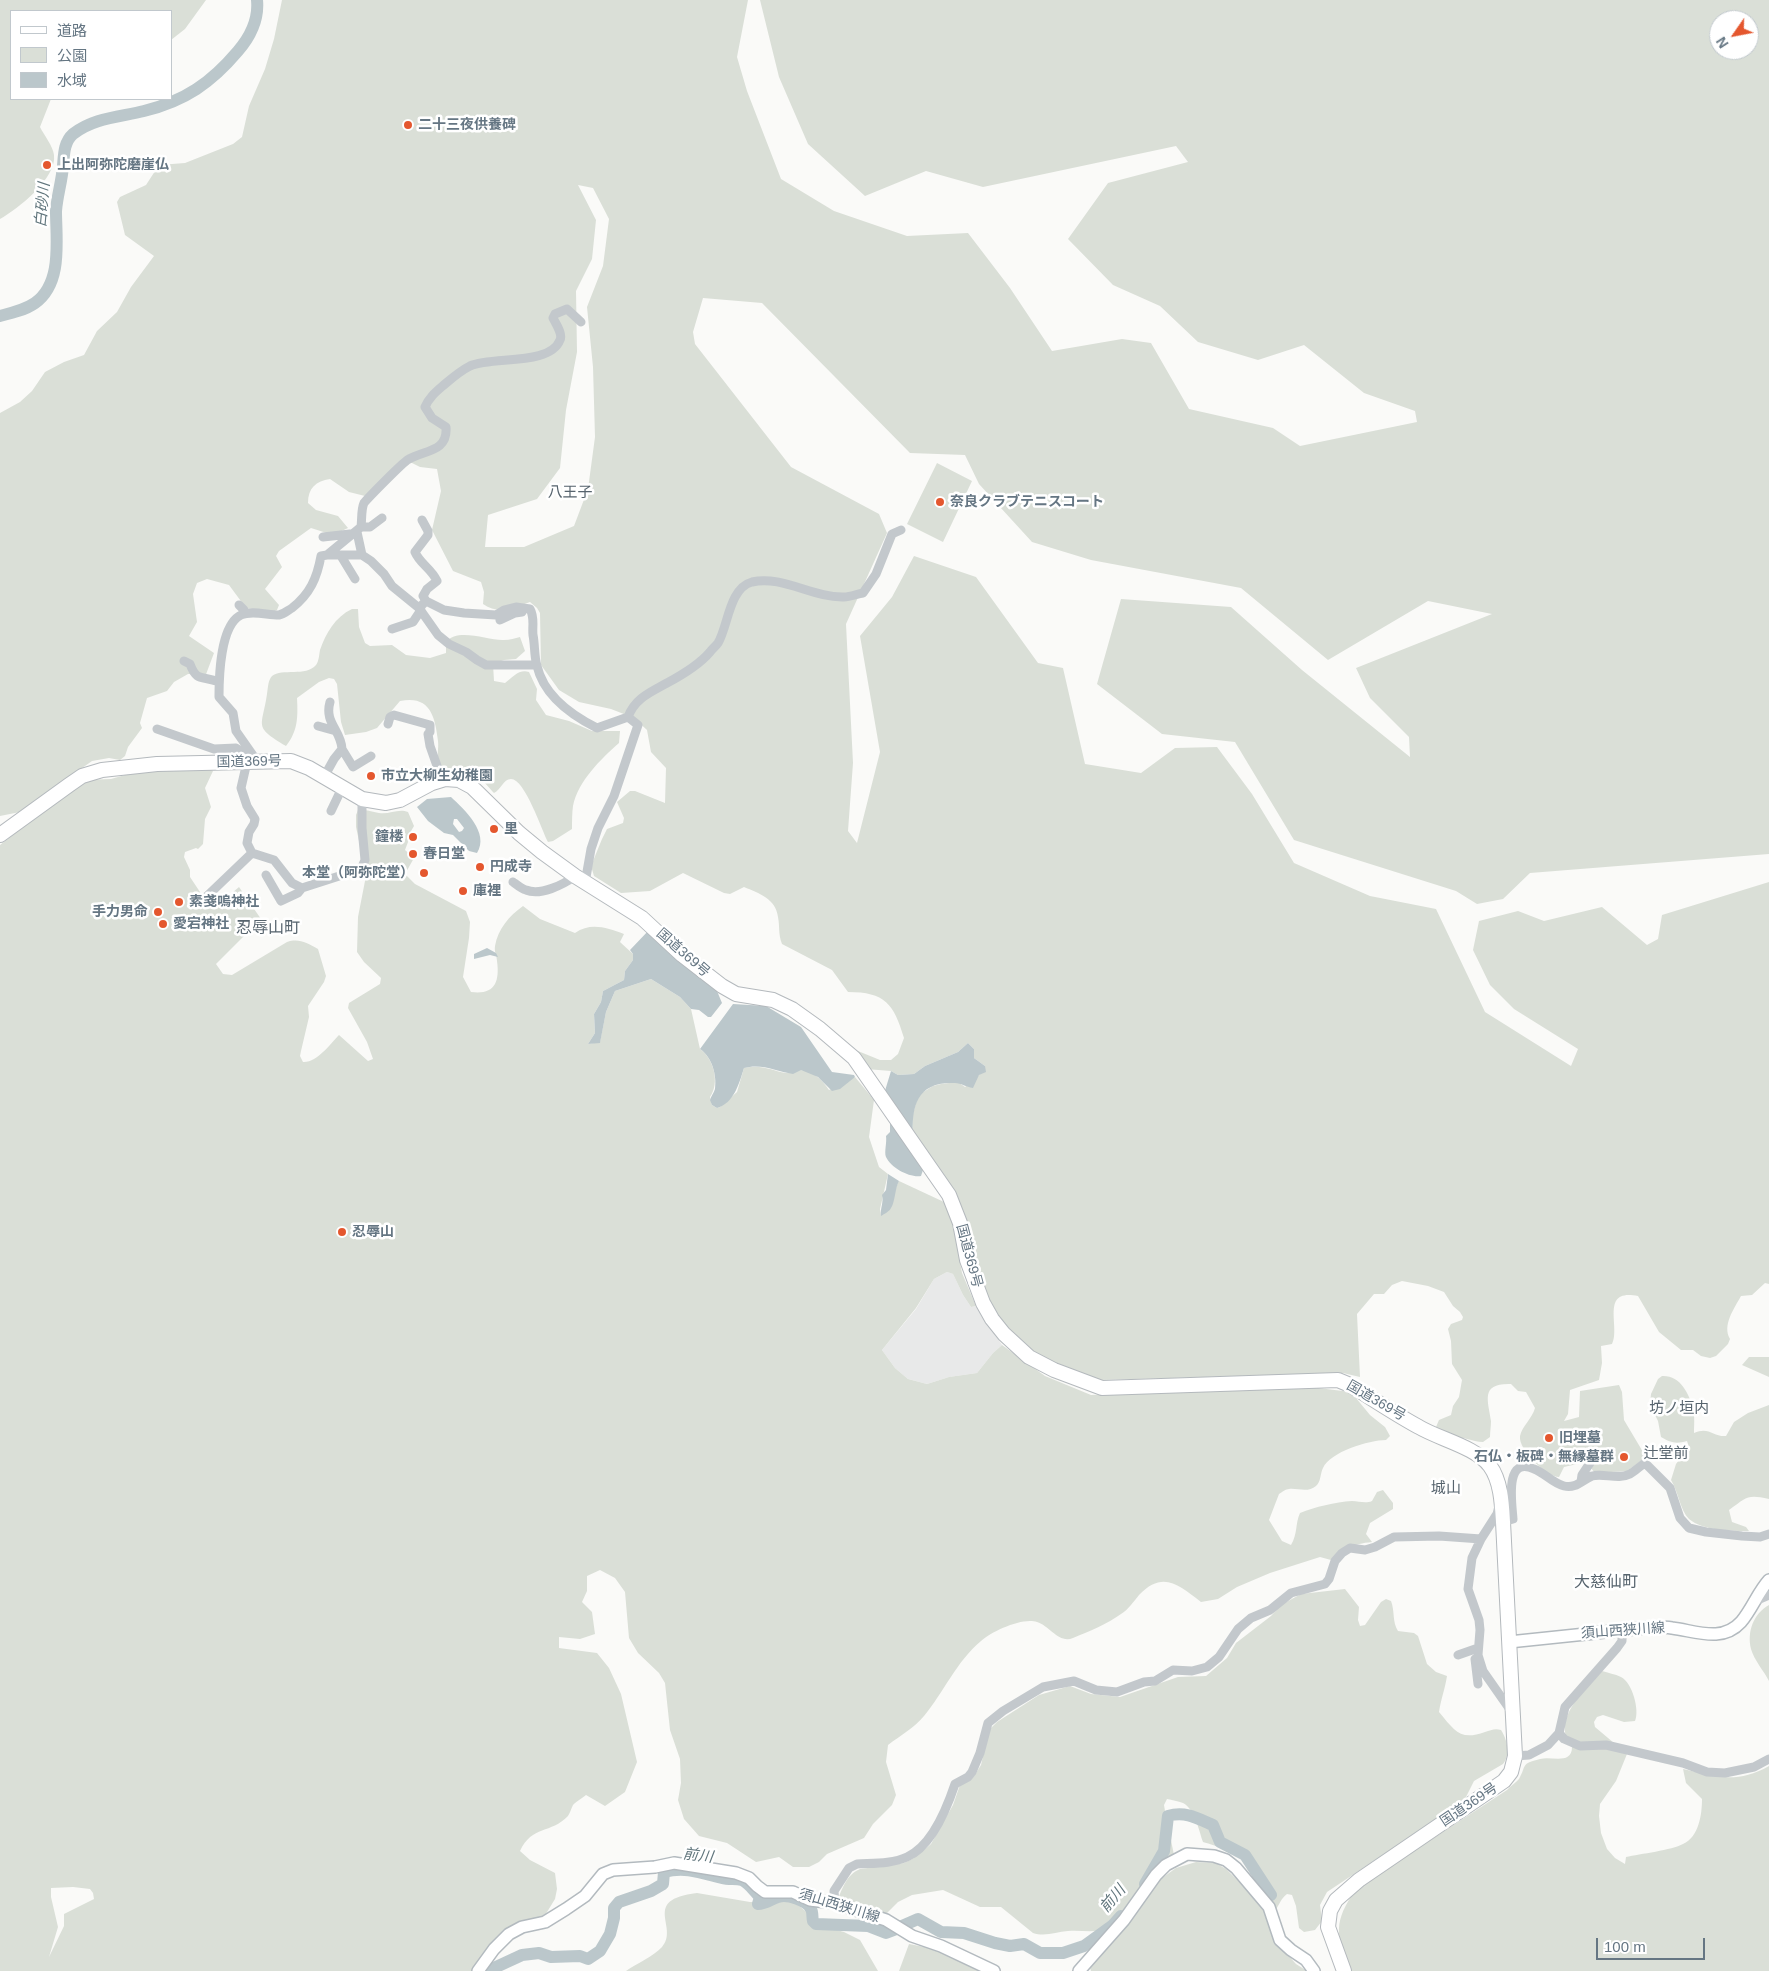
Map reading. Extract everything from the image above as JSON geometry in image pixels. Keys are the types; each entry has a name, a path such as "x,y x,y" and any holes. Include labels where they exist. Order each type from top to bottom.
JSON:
{"highway":[{"name":"国道369号","path":"0,835 82,776 102,770 157,764 291,761 309,768 362,800 386,803 400,800 432,783 442,780 459,780 472,787 519,833 580,880 642,918 682,955 722,986 736,994 773,1000 792,1009 820,1029 854,1058 949,1196 960,1223 967,1260 983,1303 1004,1334 1029,1356 1054,1370 1102,1388 1338,1380 1350,1385 1421,1428 1474,1452 1490,1465 1496,1477 1501,1498 1503,1522 1514,1715 1515,1756 1511,1772 1504,1781 1359,1880 1336,1900 1330,1911 1328,1927 1344,1971"}],"main road":[{"name":"須山西狭川線","path":"1509,1642 1653,1627 1720,1634 1732,1630 1742,1621 1769,1580"},
{"path":"1080,1971 1124,1920 1156,1875 1166,1865 1187,1854 1214,1856 1226,1860 1236,1868 1269,1908 1280,1940 1306,1960 1314,1971"},
{"name":"須山西狭川線","path":"478,1971 508,1934 522,1927 545,1922 566,1909 585,1896 603,1874 613,1870 656,1867 674,1862 736,1873 749,1878 765,1892 793,1892 810,1900 835,1903 886,1920 912,1936 940,1946 994,1971"}],"street":[{"path":"362,555 357,531 364,504 408,459 430,452 440,445 447,436 446,427 432,418 425,407 429,398 470,366 546,354 560,341 561,336 554,318 555,314 567,309 580,322"},
{"path":"323,537 370,527 382,518"},
{"path":"392,629 413,626 422,606 423,596 427,589 437,581 432,571 418,559 415,552 428,534 422,520"},
{"path":"229,616 244,609 282,614 298,603 310,590 318,575 321,556 362,555 384,574 392,586 422,606 464,614 496,615 516,606 530,609 532,613 536,665 546,690 579,719 597,728 628,717 638,701 706,656 718,643 733,601 749,583 769,580 809,591 844,597 863,593 876,574 892,534 901,530"},
{"path":"327,555 357,531"},
{"path":"341,556 355,580"},
{"path":"422,606 438,635 449,644 486,665 536,665"},
{"path":"244,609 229,630 220,658 219,697 233,713 236,731 252,762"},
{"path":"500,620 515,613 532,613"},
{"path":"184,661 190,664 194,675 198,678 210,678 219,682"},
{"path":"330,702 328,708 330,722 342,739 342,749 353,767 371,756"},
{"path":"388,724 390,717 394,715 430,725 430,732 428,734 430,746 442,780"},
{"path":"513,882 527,891 540,891 580,880 598,828 617,789 638,725 628,717"},
{"path":"318,726 336,731"},
{"path":"157,730 214,749 236,748 252,762"},
{"path":"324,777 342,749"},
{"path":"252,762 240,788 247,806 255,819 249,832 247,843 252,853 274,860 292,883 302,888"},
{"path":"331,811 342,788"},
{"path":"266,875 281,900 298,893 302,888 362,868 365,860 362,800"},
{"path":"198,900 205,898 252,853"},
{"path":"1503,1522 1513,1519 1511,1482 1516,1471 1523,1467 1535,1469 1552,1481 1563,1486 1572,1487 1592,1476 1621,1477 1630,1474 1645,1462 1670,1488 1680,1518 1689,1528 1706,1532 1760,1537 1769,1534"},
{"path":"1581,1482 1582,1475 1590,1464"},
{"path":"1478,1684 1474,1660 1478,1651 1479,1620 1468,1589 1472,1558 1481,1539 1497,1514 1501,1498"},
{"path":"835,1903 834,1890 849,1868 857,1864 906,1858 917,1852 941,1819 955,1784 968,1777 972,1772 980,1753 988,1722 1003,1710 1043,1688 1074,1680 1096,1690 1117,1692 1144,1682 1155,1681 1173,1670 1192,1671 1207,1667 1219,1657 1238,1629 1251,1618 1270,1610 1291,1593 1325,1584 1329,1579 1335,1562 1342,1553 1350,1548 1365,1550 1394,1537 1439,1536 1481,1539"},
{"path":"1753,1602 1769,1595"},
{"path":"1515,1756 1529,1755 1548,1745 1559,1733 1565,1706 1617,1648 1622,1641 1622,1631"},
{"path":"1458,1655 1478,1651"},
{"path":"1478,1651 1483,1671 1514,1715"},
{"path":"1559,1733 1564,1739 1580,1746 1606,1745 1683,1762 1707,1772 1725,1772 1754,1767 1769,1759"}],"shaded area":[{"path":"947,1272 953,1274 971,1307 976,1306 1002,1345 977,1373 949,1377 927,1384 908,1379 895,1368 882,1350 916,1309 934,1279"}],"green space":[{"path":"0,0 206,0 185,29 172,39 172,10 10,10 10,100 51,100 40,127 54,155 53,164 43,183 26,200 0,219"},
{"path":"282,0 748,0 737,57 747,91 781,179 834,211 907,236 968,233 1010,288 1052,351 1122,339 1151,343 1189,409 1273,428 1300,446 1417,422 1415,411 1364,393 1304,345 1258,360 1198,342 1160,306 1113,285 1068,239 1108,183 1188,162 1176,146 983,187 926,171 865,196 808,144 779,77 760,0 1769,0 1769,854 1530,873 1503,899 1477,904 1456,891 1294,840 1235,742 1162,734 1097,684 1121,599 1231,607 1302,670 1410,757 1409,737 1370,698 1356,668 1492,614 1428,601 1328,660 1241,588 1091,560 1032,542 979,484 965,455 910,453 762,303 703,298 693,332 695,344 791,467 879,514 887,533 846,624 853,763 848,831 857,843 880,752 860,636 892,597 914,556 976,577 1038,663 1063,668 1085,764 1141,773 1175,748 1217,747 1252,794 1294,863 1370,896 1436,909 1485,1012 1571,1066 1578,1049 1514,1009 1490,985 1473,950 1479,921 1518,911 1544,921 1602,907 1647,945 1658,939 1662,915 1769,882 1769,1284 1765,1283 1752,1295 1741,1296 1728,1323 1727,1328 1730,1339 1728,1344 1716,1356 1710,1358 1701,1356 1693,1350 1681,1350 1659,1332 1638,1296 1626,1295 1619,1298 1615,1303 1612,1344 1601,1346 1602,1363 1599,1380 1570,1390 1568,1414 1564,1421 1579,1417 1580,1391 1619,1385 1622,1392 1624,1420 1646,1457 1627,1471 1595,1473 1586,1462 1564,1467 1559,1477 1548,1473 1534,1462 1521,1442 1521,1432 1535,1408 1526,1392 1518,1391 1511,1384 1494,1386 1488,1394 1491,1421 1490,1437 1481,1442 1443,1434 1436,1427 1439,1420 1451,1415 1453,1406 1459,1397 1462,1380 1452,1364 1451,1341 1448,1329 1451,1324 1462,1320 1463,1317 1444,1292 1428,1286 1402,1281 1392,1285 1384,1294 1374,1294 1357,1314 1360,1377 1343,1373 1100,1380 1054,1366 1028,1352 997,1319 984,1296 971,1253 959,1202 913,1137 912,1118 920,1094 933,1086 941,1084 958,1082 965,1087 979,1075 985,1066 974,1058 974,1049 968,1043 958,1052 925,1066 914,1074 898,1075 891,1071 866,1069 853,1049 880,1060 891,1060 898,1054 904,1038 892,1009 886,1002 871,994 848,992 832,970 782,944 777,911 766,898 744,887 730,894 724,893 683,873 650,891 621,893 594,876 591,866 607,829 623,823 624,818 617,802 630,791 635,791 665,803 666,768 651,752 647,730 634,718 611,709 579,702 559,690 541,665 540,613 537,608 530,602 500,610 489,607 483,604 484,592 481,582 453,571 432,530 441,491 437,469 420,467 410,462 365,496 349,492 330,479 321,481 314,486 309,493 308,503 316,510 338,516 348,528 333,535 311,528 279,551 276,556 282,567 265,589 279,605 277,610 272,612 246,608 229,585 207,579 197,583 193,594 197,622 189,636 214,653 205,677 199,674 188,674 174,682 167,691 147,698 140,723 142,728 128,747 125,756 120,760 109,758 92,761 20,812 0,816 0,413 20,402 32,391 45,372 64,362 84,355 97,331 117,312 131,287 154,256 125,235 117,202 120,197 146,185 159,165 185,163 233,144 242,137 249,106 265,69 274,39","holes":["578,185 593,188 609,219 603,266 587,307 593,367 595,437 588,489 574,526 524,547 485,547 488,515 537,499 560,468 566,410 577,352 576,291 592,259 596,220"]},
{"name":"奈良クラブテニスコート","path":"937,463 972,481 943,542 907,524"},
{"path":"352,609 358,609 359,627 365,643 370,646 392,645 406,655 430,658 446,653 446,642 458,636 466,635 498,640 520,637 525,651 516,659 504,660 493,664 494,681 505,683 519,673 529,672 537,689 536,700 546,715 569,721 592,731 620,731 619,743 598,763 580,788 573,806 572,829 553,841 548,842 533,806 522,787 516,781 508,779 494,793 481,780 448,772 440,763 438,757 438,741 433,716 424,704 418,701 400,701 377,728 366,732 345,735 341,722 337,684 334,679 329,678 319,682 297,698 296,724 293,735 286,746 264,730 262,720 268,684 272,676 312,669 316,665 328,632 341,616"},
{"path":"208,768 213,771 205,788 211,807 205,819 203,844 198,849 185,852 184,857 190,870 190,877 206,901 218,905 239,887 261,919 216,964 223,974 232,975 287,942 299,941 318,949 326,976 308,1006 309,1017 300,1056 303,1062 318,1056 339,1035 368,1061 373,1059 367,1042 348,1008 349,1003 380,984 381,978 364,962 357,952 358,917 365,881 365,869 356,827 356,815 358,810 376,813 408,812 414,826 407,838 408,842 405,850 414,858 405,874 415,884 466,911 470,922 463,977 471,992 485,992 494,986 498,969 495,948 496,940 505,923 523,906 540,919 575,933 587,928 599,927 624,934 620,942 633,954 633,960 625,971 624,980 603,991 601,1002 594,1014 595,1033 588,1044 600,1042 606,1012 615,991 651,979 680,997 691,1009 700,1049 709,1059 714,1072 715,1085 710,1097 712,1105 717,1108 737,1092 744,1068 761,1067 786,1073 797,1070 810,1072 824,1083 829,1090 855,1077 874,1100 869,1137 879,1167 888,1174 880,1209 881,1215 892,1204 899,1181 944,1202 952,1219 962,1273 976,1306 971,1307 953,1274 947,1272 934,1279 916,1308 882,1350 895,1368 908,1379 927,1384 949,1377 977,1373 1002,1345 1045,1376 1091,1395 1310,1387 1351,1392 1370,1415 1385,1427 1390,1436 1386,1440 1360,1445 1333,1457 1323,1468 1319,1482 1313,1488 1306,1490 1288,1489 1279,1494 1269,1520 1282,1541 1291,1545 1300,1513 1339,1502 1369,1502 1372,1501 1377,1492 1383,1490 1393,1503 1393,1509 1370,1523 1366,1534 1372,1542 1350,1547 1331,1560 1320,1557 1270,1573 1237,1587 1218,1599 1201,1602 1185,1590 1171,1583 1156,1583 1148,1587 1126,1610 1116,1617 1073,1638 1063,1639 1042,1624 1031,1621 1016,1623 992,1633 964,1658 920,1720 888,1745 886,1762 896,1795 892,1805 873,1824 864,1838 827,1854 819,1862 809,1867 793,1867 779,1857 756,1862 727,1843 699,1836 684,1819 678,1800 681,1783 680,1759 670,1730 665,1683 659,1673 638,1653 629,1638 625,1592 615,1578 600,1570 587,1576 587,1591 582,1602 592,1612 595,1634 580,1639 559,1637 559,1648 597,1653 609,1668 621,1694 637,1762 625,1792 605,1806 586,1795 573,1805 568,1816 562,1822 536,1833 525,1843 520,1851 530,1860 555,1873 557,1889 555,1899 544,1917 506,1932 472,1971 0,1971 0,845 84,780 111,779 139,771","holes":["73,1887 90,1889 94,1899 64,1914 64,1926 49,1957 58,1927 51,1897 51,1888"]},
{"path":"1749,1357 1769,1357 1769,1377 1742,1365"},
{"path":"1662,1376 1674,1378 1686,1391 1694,1412 1694,1433 1707,1431 1726,1436 1734,1422 1748,1413 1769,1405 1769,1499 1751,1497 1729,1510 1732,1522 1746,1527 1749,1531 1718,1530 1702,1526 1689,1519 1683,1511 1671,1480 1676,1464 1689,1447 1687,1441 1674,1442 1661,1437 1658,1421 1650,1405 1651,1394 1658,1379"},
{"path":"1345,1589 1359,1607 1358,1620 1360,1626 1365,1625 1381,1602 1386,1599 1391,1601 1398,1631 1414,1633 1418,1636 1427,1664 1436,1672 1447,1676 1439,1712 1454,1729 1464,1735 1477,1735 1495,1729 1501,1730 1506,1742 1507,1756 1503,1764 1474,1781 1464,1801 1327,1892 1320,1905 1322,1921 1315,1930 1304,1932 1299,1928 1296,1906 1292,1895 1287,1894 1274,1912 1254,1884 1257,1876 1255,1868 1250,1861 1231,1851 1203,1842 1191,1810 1183,1803 1167,1799 1164,1805 1174,1855 1107,1929 1037,1934 1033,1933 1001,1907 980,1907 943,1890 912,1895 898,1902 885,1915 837,1901 846,1882 855,1872 860,1869 904,1863 914,1858 931,1844 953,1805 960,1785 974,1776 981,1765 989,1730 997,1722 1039,1695 1070,1686 1091,1694 1120,1697 1178,1677 1206,1676 1227,1658 1236,1643 1271,1616 1281,1605 1301,1594"},
{"path":"1769,1605 1769,1681 1752,1653 1750,1636 1755,1618"},
{"path":"1602,1671 1619,1676 1625,1680 1632,1690 1636,1704 1635,1721 1624,1722 1603,1715 1597,1717 1594,1722 1595,1727 1627,1754 1616,1781 1600,1804 1599,1816 1601,1833 1607,1849 1615,1858 1625,1864 1626,1857 1678,1846 1693,1836 1700,1818 1702,1799 1686,1783 1683,1769 1716,1776 1736,1777 1757,1772 1769,1766 1769,1971 1349,1971 1341,1947 1339,1929 1343,1911 1356,1889 1507,1790 1519,1779 1529,1762 1545,1758 1560,1759 1569,1756 1572,1747 1566,1737 1565,1726 1567,1716 1579,1696"},
{"path":"1196,1862 1216,1863 1226,1869 1251,1893 1267,1916 1277,1943 1296,1964 1307,1971 1091,1971 1089,1965 1158,1881 1176,1868"},
{"path":"697,1893 750,1902 795,1902 822,1926 844,1932 860,1940 878,1971 626,1971 650,1957 662,1947 667,1931 666,1908 670,1902 680,1897"},
{"path":"909,1944 945,1951 985,1971 899,1971"}],"water":[{"path":"451,797 462,808 478,830 480,845 477,853 469,851 453,835 444,833 428,821 417,807 427,799","holes":["454,819 457,819 464,828 459,832 453,824"]},
{"path":"649,930 717,991 722,1003 711,1017 708,1017 699,1010 691,1009 680,997 651,979 615,991 606,1012 600,1043 588,1044 595,1033 594,1014 601,1002 603,991 624,980 625,971 633,960 633,954 630,950"},
{"path":"487,948 496,953 498,957 490,955 474,959 474,954"},
{"path":"733,1004 766,1006 801,1027 832,1072 854,1075 855,1077 840,1089 832,1091 818,1077 801,1070 793,1074 756,1066 744,1068 732,1097 723,1106 717,1108 712,1105 710,1100 715,1089 713,1067 711,1061 700,1049"},
{"path":"968,1043 974,1049 974,1058 985,1066 986,1072 979,1075 973,1088 957,1083 942,1083 925,1091 919,1097 916,1105 913,1137 884,1094 891,1071 898,1075 914,1074 925,1066 958,1052"},
{"path":"890,1118 920,1162 923,1170 921,1176 901,1171 888,1161 885,1153 886,1136 890,1132"},
{"path":"888,1174 899,1181 891,1208 881,1216 882,1195 886,1190"}],"waterway":[{"name":"白砂川","path":"0,316 35,303 50,284 54,273 57,248 56,211 65,148 70,137 98,121 144,111 172,102 185,96 207,81 228,62 246,40 253,28 257,14 257,0"},
{"name":"前川","path":"1145,1884 1164,1851 1168,1816 1180,1814 1191,1816 1213,1825 1220,1842 1245,1855 1271,1895"},
{"name":"前川","path":"492,1971 494,1968 522,1955 539,1953 551,1957 580,1956 588,1959 600,1951 610,1934 614,1918 614,1908 619,1902 651,1891 663,1884 664,1872 672,1870 693,1871 725,1879 742,1880 760,1897 758,1904 782,1896 796,1899 809,1906 812,1910 813,1921 816,1924 868,1926 886,1933 894,1930"},
{"name":"前川","path":"902,1926 918,1919 941,1932 964,1933 1010,1946 1024,1944 1040,1953 1063,1953 1084,1946 1113,1925 1121,1916"}],"place":[{"name":"二十三夜供養碑","path":"408,125"},
{"name":"上出阿弥陀磨崖仏","path":"47,165"},
{"name":"奈良クラブテニスコート","path":"940,502"},
{"name":"市立大柳生幼稚園","path":"371,776"},
{"name":"里","path":"494,829"},
{"name":"鐘楼","path":"413,837"},
{"name":"春日堂","path":"413,854"},
{"name":"円成寺","path":"480,867"},
{"name":"本堂（阿弥陀堂）","path":"424,873"},
{"name":"庫裡","path":"463,891"},
{"name":"素戔嗚神社","path":"179,902"},
{"name":"手力男命","path":"158,912"},
{"name":"愛宕神社","path":"163,924"},
{"name":"忍辱山","path":"342,1232"},
{"name":"旧埋墓","path":"1549,1438"},
{"name":"石仏・板碑・無縁墓群","path":"1624,1457"}],"district":[{"name":"八王子","path":"570,493"},
{"name":"忍辱山町","path":"268,929"},
{"name":"坊ノ垣内","path":"1679,1409"},
{"name":"辻堂前","path":"1666,1454"},
{"name":"城山","path":"1446,1489"},
{"name":"大慈仙町","path":"1606,1583"}]}
